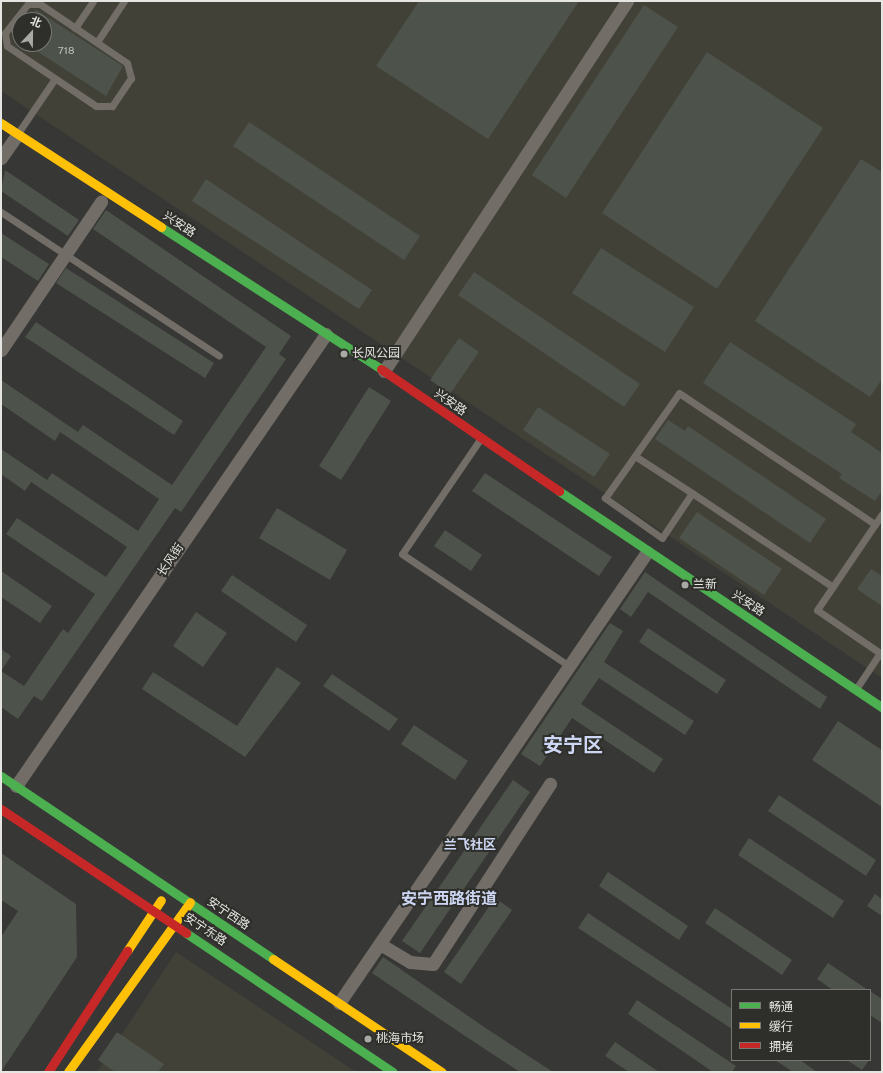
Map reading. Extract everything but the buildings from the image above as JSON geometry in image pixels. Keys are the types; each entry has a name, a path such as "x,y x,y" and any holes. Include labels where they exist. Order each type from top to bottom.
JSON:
{"street":[{"path":"384,372 627,1"},
{"name":"兴安路","path":"1,124 384,372 647,552 882,707"},
{"path":"1,158 16,135"},
{"path":"1,350 101,202"},
{"name":"长风街","path":"16,786 326,334"},
{"path":"339,1003 647,552"},
{"name":"安宁西路","path":"1,776 442,1072"},
{"path":"380,944 410,962 433,964 550,784"},
{"name":"安宁东路","path":"1,809 174,923 393,1072"},
{"path":"106,878 120,874 122,857"},
{"path":"48,1072 169,888"},
{"path":"68,1072 190,902"},
{"path":"214,950 218,937 230,929"}],"lane":[{"path":"75,28 93,1"},
{"path":"97,42 124,1"},
{"path":"32,3 40,4 97,42 130,67 131,78 112,106 100,108 54,80 10,50 5,33 21,9 32,3"},
{"path":"16,135 54,80"},
{"path":"1,212 219,356"},
{"path":"692,494 662,538 604,498 679,393 875,524"},
{"path":"481,438 402,554 569,666"},
{"path":"635,456 832,587"},
{"path":"855,689 880,653 817,610 882,514"}],"shaded area":[{"path":"1,1 882,1 882,678 1,91"},
{"path":"176,952 356,1072 97,1072"}],"traffic: fast":[{"path":"161,227 381,369"},
{"path":"559,491 882,707"},
{"path":"1,776 273,959"},
{"path":"186,933 393,1072"}],"traffic: slow":[{"path":"1,123 161,227"},
{"path":"127,951 161,900"},
{"path":"68,1072 190,902"},
{"path":"273,959 442,1072"}],"traffic: jam":[{"path":"381,369 559,491"},
{"path":"1,809 186,933"},
{"path":"48,1072 127,951"}],"place":[{"name":"长风公园","path":"344,354"},
{"name":"兰新","path":"685,585"},
{"name":"桃海市场","path":"368,1039"}],"district":[{"name":"安宁区","path":"573,745"},
{"name":"兰飞社区","path":"470,845"},
{"name":"安宁西路街道","path":"449,899"}]}
